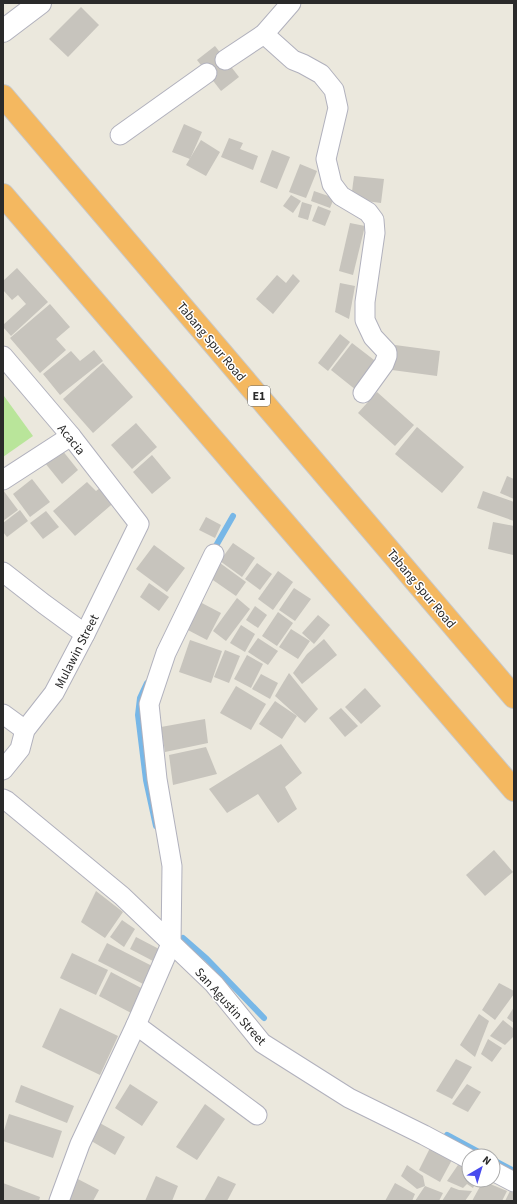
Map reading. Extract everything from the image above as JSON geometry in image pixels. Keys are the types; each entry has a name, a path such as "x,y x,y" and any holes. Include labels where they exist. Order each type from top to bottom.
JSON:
{"highway":[{"name":"Tabang Spur Road","path":"3,96 514,696"},
{"path":"3,195 514,790"}],"main road":[{"path":"6,29 40,3"}],"street":[{"path":"225,60 264,34 292,3"},
{"path":"264,34 293,60 321,74 334,90 338,108 326,159 332,184 341,196 368,212 374,220 375,232 365,302 365,320 373,338 387,352 387,356 384,364 363,393"},
{"path":"120,135 207,73"},
{"name":"Acacia","path":"3,356 71,436 139,524"},
{"path":"3,480 71,436"},
{"name":"Mulawin Street","path":"3,770 20,749 25,730 54,693 139,524"},
{"path":"59,1201 80,1144 136,1025 171,944 172,866 157,779 148,704 166,653 214,554"},
{"path":"3,572 85,634"},
{"path":"3,714 25,730"},
{"name":"San Agustin Street","path":"3,799 122,896 214,984 262,1043 349,1098 461,1155"},
{"path":"136,1025 257,1115"},
{"path":"501,1176 514,1182"}],"green space":[{"path":"4,396 33,436 3,457 3,397"}],"building":[{"path":"81,7 99,25 68,57 49,39"},
{"path":"215,46 239,77 221,91 197,60"},
{"path":"184,124 202,132 190,159 172,152"},
{"path":"229,138 243,143 240,149 258,156 253,170 221,157"},
{"path":"201,140 220,152 206,176 186,165"},
{"path":"272,150 290,157 277,189 260,182"},
{"path":"300,164 317,171 306,198 289,192"},
{"path":"354,176 384,179 381,203 351,199"},
{"path":"314,191 334,198 330,208 311,201"},
{"path":"291,195 301,201 293,213 283,206"},
{"path":"302,202 312,205 308,220 298,217"},
{"path":"318,206 331,211 325,226 312,221"},
{"path":"350,223 365,226 353,275 339,271"},
{"path":"17,268 48,302 11,336 3,325 26,304 18,295 12,300 3,290 3,281"},
{"path":"293,274 300,281 273,314 256,299 277,275 286,283"},
{"path":"340,283 355,286 349,319 335,312"},
{"path":"50,304 70,327 56,339 66,350 40,373 10,338"},
{"path":"340,334 350,342 328,371 318,363"},
{"path":"352,343 378,363 356,390 331,370"},
{"path":"395,345 440,351 437,376 392,370"},
{"path":"94,350 103,361 60,395 43,374 71,351 80,361"},
{"path":"103,363 133,397 93,433 63,399"},
{"path":"377,392 414,425 395,446 358,413"},
{"path":"136,423 157,447 132,469 111,445"},
{"path":"417,427 464,467 442,493 395,454"},
{"path":"62,450 78,470 62,484 45,463"},
{"path":"152,455 171,478 152,494 133,472"},
{"path":"507,476 514,479 514,499 500,493"},
{"path":"32,479 50,502 30,517 13,494"},
{"path":"87,482 96,491 104,485 117,500 75,536 53,511"},
{"path":"3,490 18,510 3,521"},
{"path":"483,491 514,502 514,521 477,508"},
{"path":"20,510 28,521 7,537 3,532 3,523"},
{"path":"46,511 59,527 43,539 30,523"},
{"path":"206,517 221,525 215,538 199,530"},
{"path":"493,522 514,526 513,555 488,549"},
{"path":"233,543 255,558 242,577 220,561"},
{"path":"154,545 185,568 167,592 136,569"},
{"path":"220,563 246,582 236,596 210,578"},
{"path":"257,563 272,574 260,590 245,579"},
{"path":"278,571 293,582 273,610 258,599"},
{"path":"149,583 169,597 159,611 140,597"},
{"path":"294,588 311,599 295,621 279,610"},
{"path":"237,598 250,609 226,641 213,631"},
{"path":"198,601 221,613 207,640 184,628"},
{"path":"255,606 267,615 258,628 246,620"},
{"path":"278,612 293,623 277,646 262,636"},
{"path":"318,615 330,625 314,644 302,633"},
{"path":"241,625 255,634 245,652 230,643"},
{"path":"291,629 310,641 298,659 279,647"},
{"path":"258,638 278,651 268,665 248,652"},
{"path":"324,639 337,655 302,684 293,673 307,654"},
{"path":"190,640 222,651 211,683 179,672"},
{"path":"225,650 240,656 229,683 214,677"},
{"path":"247,655 263,664 251,688 234,679"},
{"path":"289,673 318,709 305,723 275,696"},
{"path":"261,674 278,683 270,699 252,689"},
{"path":"236,686 266,704 251,730 220,713"},
{"path":"365,688 381,706 361,724 345,707"},
{"path":"275,701 297,716 282,739 259,724"},
{"path":"341,708 358,726 345,737 329,718"},
{"path":"205,719 208,743 165,752 161,727"},
{"path":"281,744 302,773 285,787 297,809 278,823 258,794 227,813 209,789"},
{"path":"206,747 217,774 173,785 169,755"},
{"path":"494,850 513,872 485,896 466,875"},
{"path":"96,891 123,912 105,938 81,922"},
{"path":"122,920 135,929 124,947 110,937"},
{"path":"136,937 159,949 153,961 130,949"},
{"path":"107,943 156,968 147,986 98,961"},
{"path":"72,953 108,970 96,995 60,978"},
{"path":"111,972 145,990 133,1014 99,996"},
{"path":"499,983 514,991 514,994 495,1020 482,1010"},
{"path":"514,1007 514,1023 507,1018"},
{"path":"60,1008 118,1036 100,1075 42,1047"},
{"path":"479,1014 489,1021 475,1057 460,1045"},
{"path":"503,1020 514,1029 514,1036 505,1045 490,1036"},
{"path":"488,1039 502,1048 492,1062 481,1054"},
{"path":"456,1059 472,1067 452,1099 436,1091"},
{"path":"130,1084 158,1102 142,1126 115,1108"},
{"path":"467,1084 481,1092 468,1112 452,1104"},
{"path":"21,1085 74,1106 67,1123 15,1102"},
{"path":"205,1104 225,1119 197,1160 176,1147"},
{"path":"9,1114 62,1131 53,1158 3,1141 3,1134"},
{"path":"98,1122 125,1137 115,1155 88,1139"},
{"path":"431,1146 453,1158 440,1182 419,1170"},
{"path":"460,1162 461,1163 461,1187 447,1181"},
{"path":"407,1165 423,1176 425,1186 417,1189 401,1176"},
{"path":"156,1176 178,1186 172,1201 145,1201"},
{"path":"218,1176 236,1184 227,1201 204,1201"},
{"path":"74,1177 99,1190 93,1201 65,1201"},
{"path":"3,1183 40,1197 39,1201 3,1201"},
{"path":"395,1183 415,1194 412,1201 385,1201"},
{"path":"425,1186 443,1193 439,1201 415,1201"},
{"path":"451,1187 459,1190 472,1191 465,1201 442,1201"},
{"path":"479,1188 500,1188 507,1191 502,1201 472,1201"},
{"path":"510,1191 514,1193 514,1201 505,1201"}],"waterway":[{"path":"213,551 233,516"},
{"path":"147,683 140,698 138,715 146,780 156,826"},
{"path":"183,938 207,959 264,1018"},
{"path":"447,1135 471,1148"},
{"path":"501,1164 514,1171"}]}
